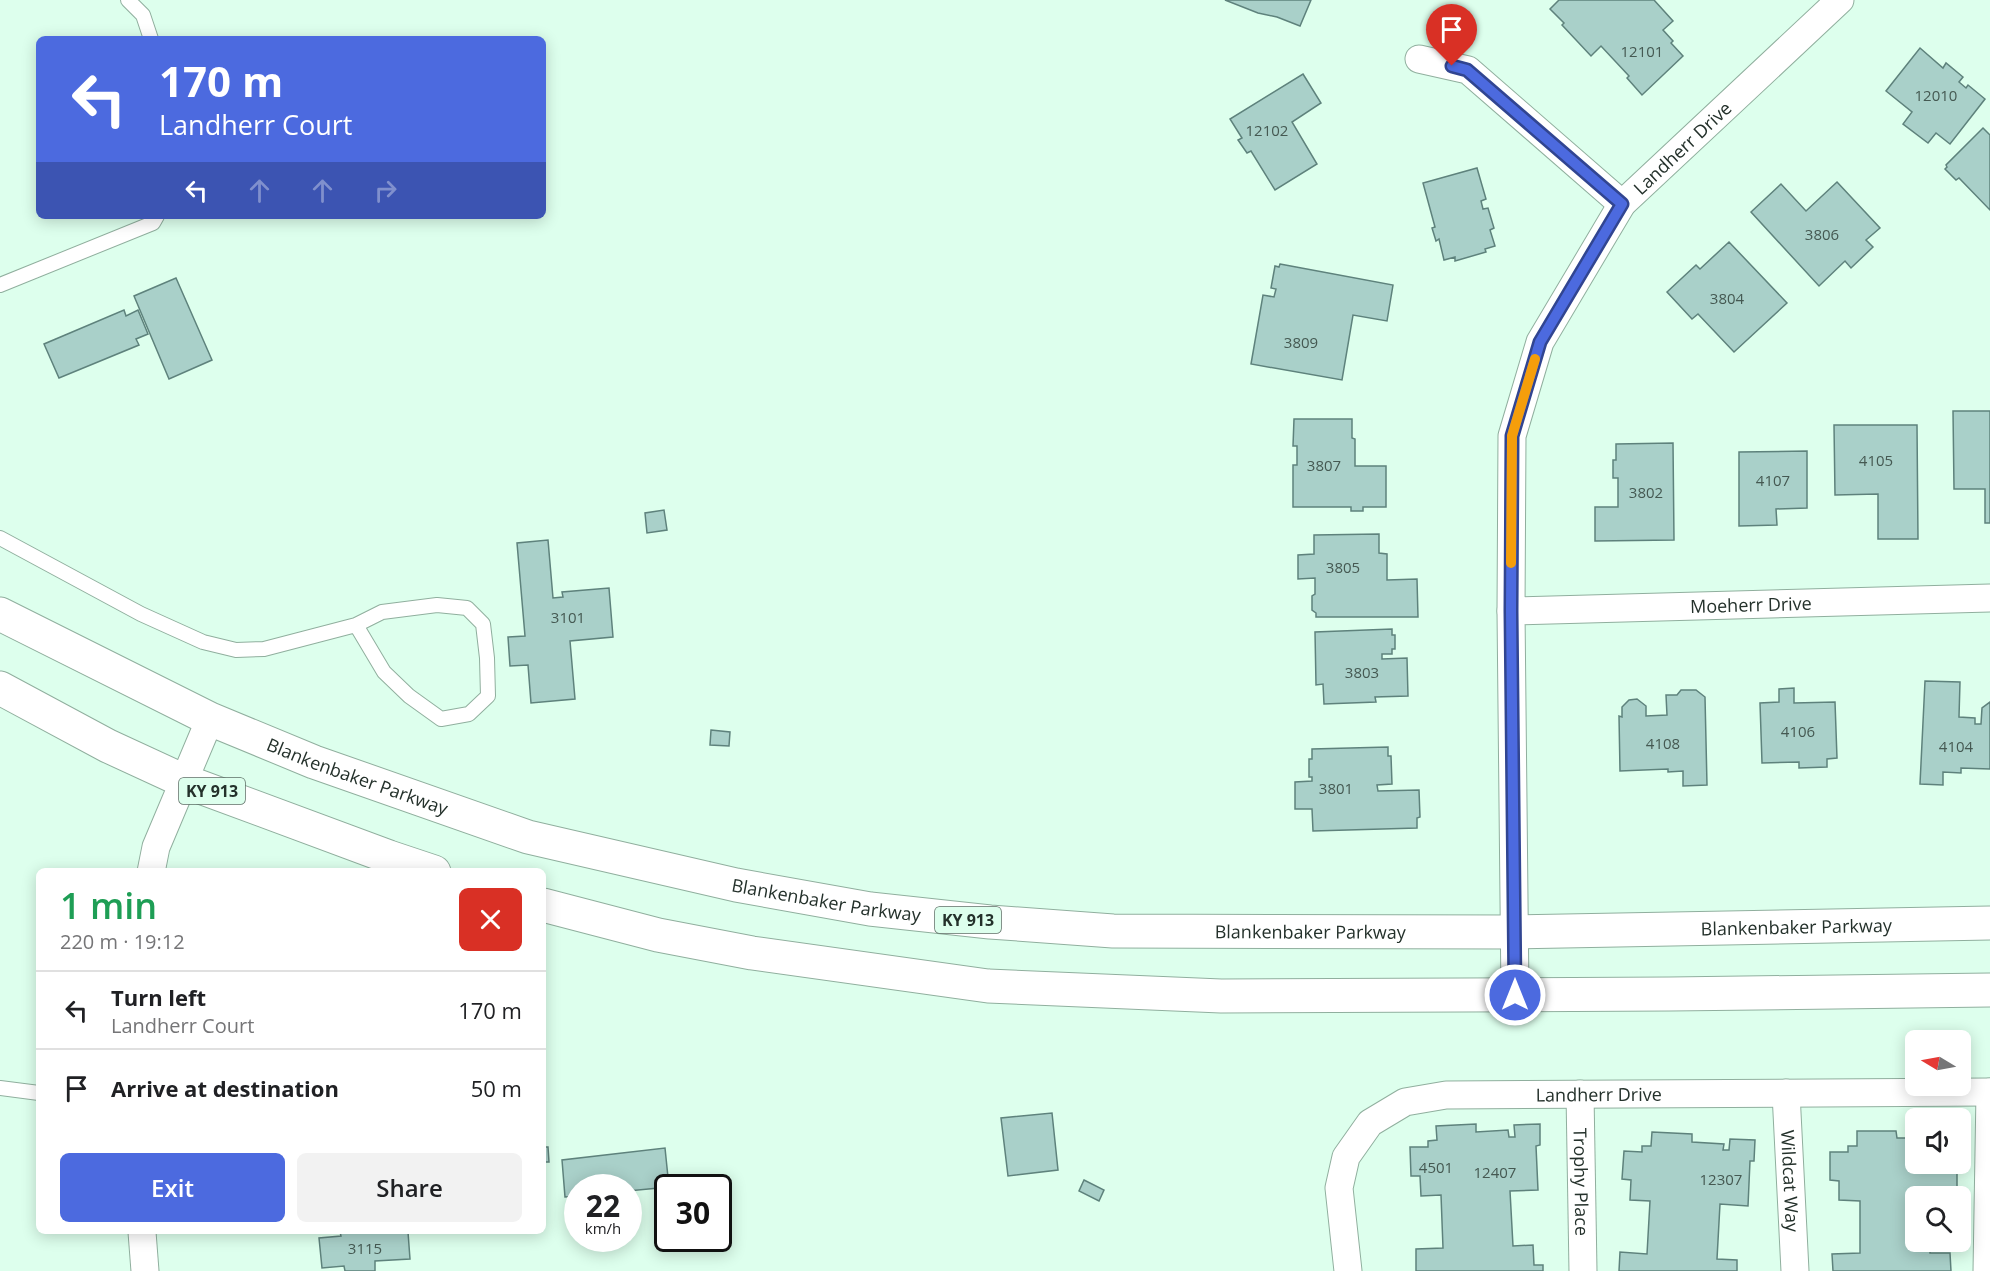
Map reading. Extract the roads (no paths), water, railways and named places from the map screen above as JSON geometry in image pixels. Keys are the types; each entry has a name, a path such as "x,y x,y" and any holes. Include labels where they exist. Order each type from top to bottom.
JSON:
{"main road":[{"name":"Blankenbaker Parkway","path":"0,614 210,719 314,762 528,837 736,885 870,909 990,922 1113,931 1515,932 1990,923"},
{"name":"KY 913","path":"0,688 108,746 184,781 422,868"},
{"path":"546,906 658,935 752,953 988,986 1221,996 1990,990"}],"street":[{"name":"Landherr Drive","path":"1515,995 1511,611 1512,436 1540,342 1622,204 1840,0"},
{"path":"1419,59 1467,70 1622,204"},
{"name":"Moeherr Drive","path":"1511,611 1990,598"},
{"path":"152,868 156,847 210,719"},
{"name":"Landherr Drive","path":"1348,1271 1339,1188 1346,1157 1370,1123 1405,1102 1446,1095 1990,1092"},
{"path":"1987,1271 1990,1092"},
{"name":"Wildcat Way","path":"1786,1093 1795,1271"},
{"name":"Trophy Place","path":"1580,1094 1583,1271"},
{"path":"142,1234 145,1271"}],"lane":[{"path":"129,0 143,15 150,36"},
{"path":"0,285 153,223 155,219"},
{"path":"0,538 141,614 203,642 236,650 264,649 356,625 382,612 437,605 467,608 483,624 488,696 469,714 441,719 409,696 384,672 356,625"},
{"path":"0,1088 36,1093"}]}
